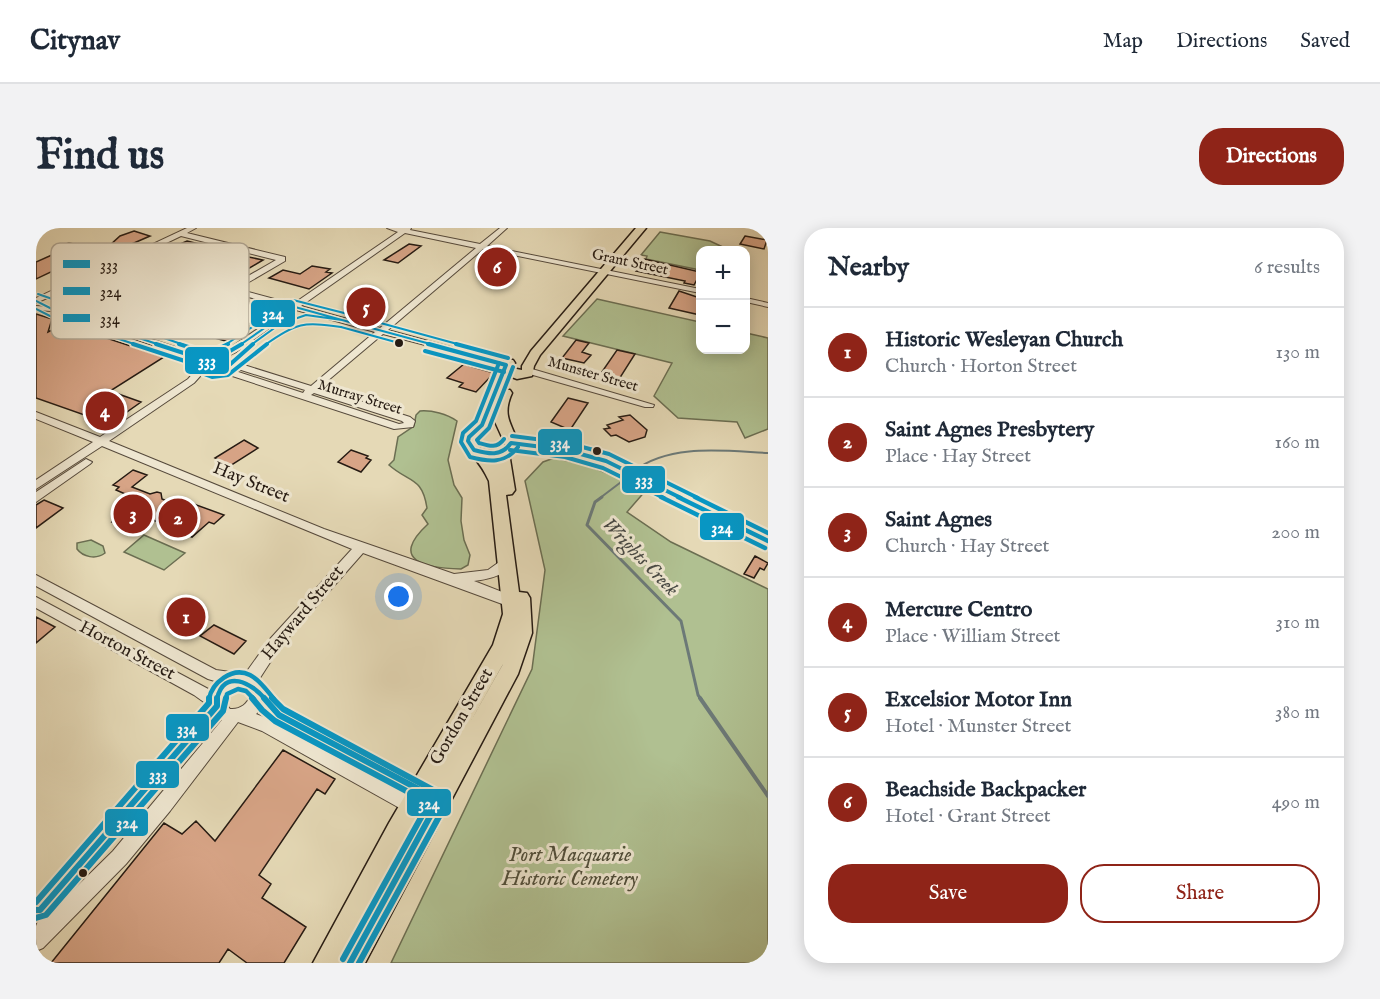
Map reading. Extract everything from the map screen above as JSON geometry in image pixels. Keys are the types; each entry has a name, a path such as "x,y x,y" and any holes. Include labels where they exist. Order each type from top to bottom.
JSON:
{"main road":[{"name":"Gordon Street","path":"326,963 511,668 523,633 520,579 506,443 499,420 500,405 512,382 526,371 535,354 631,228"},
{"name":"Gordon Street","path":"350,963 502,646 512,614 497,482 489,464 468,441 482,425 492,396 508,366 524,353 601,270"},
{"path":"508,366 526,371"},
{"path":"473,433 485,429 506,443 566,450 616,465 768,541"},
{"path":"480,453 506,443"}],"street":[{"path":"162,243 194,228"},
{"name":"Grant Street","path":"390,228 411,229 470,245 696,290"},
{"path":"304,396 504,228"},
{"path":"249,339 298,308 411,229"},
{"path":"181,234 219,243"},
{"path":"249,250 282,258 249,278"},
{"path":"249,294 508,366"},
{"path":"750,301 768,305"},
{"path":"36,485 105,443 195,383 231,365 232,361 298,308"},
{"path":"280,324 306,315 343,320"},
{"path":"139,339 207,364"},
{"path":"36,498 105,443 191,381 207,364 249,339"},
{"name":"Murray Street","path":"207,364 398,427 409,424 410,421 406,419 220,357"},
{"name":"Munster Street","path":"526,371 649,405"},
{"name":"Hay Street","path":"36,415 361,547 455,579 460,583 510,601"},
{"name":"Hayward Street","path":"247,685 275,643 361,547"},
{"name":"Hay Street","path":"455,579 491,574 507,563"},
{"name":"Horton Street","path":"36,580 213,675 247,685"},
{"name":"Horton Street","path":"36,602 199,690 216,704"},
{"path":"247,685 279,715 425,803"},
{"path":"40,922 216,704 220,690 247,685"},
{"path":"40,922 94,885 236,716 255,705 247,685"},
{"path":"216,704 220,711 268,726 425,803"}],"green space":[{"path":"660,232 710,241 721,246 696,246 696,269 646,259 647,256 641,255"},
{"path":"597,299 696,321 696,354 750,354 750,334 768,338 768,429 745,438 737,422 678,418 654,396 672,363 563,336"},
{"path":"420,411 439,413 457,421 448,460 454,485 462,498 461,521 464,540 470,555 468,565 461,569 425,564 416,560 412,554 411,546 428,524 422,515 427,508 425,498 422,490 414,481 389,465 394,460 398,437 414,426 416,415"},
{"name":"Port Macquarie Historic Cemetery","path":"554,458 586,465 647,489 627,512 671,542 768,589 768,963 391,963 532,669 545,570 525,481 543,462"},
{"path":"144,535 185,553 164,570 124,552"},
{"path":"91,540 103,546 105,553 90,557 77,549 77,543"}],"building":[{"path":"134,231 150,236 134,243 112,243 120,236"},
{"path":"745,236 767,240 764,249 740,244"},
{"path":"409,244 421,246 398,263 384,260"},
{"path":"51,255 51,272 36,279 36,262"},
{"path":"249,257 263,260 249,268"},
{"path":"644,259 696,271 696,281 694,285 636,271"},
{"path":"312,266 330,269 326,272 332,273 309,289 269,278 283,270 300,274"},
{"path":"679,291 696,297 696,314 669,308"},
{"path":"249,308 264,312 262,313 264,314 249,324"},
{"path":"36,314 51,319 48,332 51,330 51,339 109,339 164,357 110,391 141,402 110,424 36,398"},
{"path":"218,339 234,339 229,342"},
{"path":"576,340 589,343 582,352 591,355 584,363 562,358"},
{"path":"617,350 635,354 616,384 597,379"},
{"path":"464,364 494,373 476,392 459,387 463,383 447,378"},
{"path":"568,398 588,403 570,430 551,422"},
{"path":"630,415 647,430 645,437 629,442 616,435 611,436 604,429 610,428 607,425 623,420 619,417"},
{"path":"244,440 258,448 230,466 215,458"},
{"path":"351,450 368,456 366,458 371,460 361,472 338,462"},
{"path":"133,470 147,475 132,487 150,494 161,493 162,499 174,504 180,499 224,515 214,524 209,522 192,537 142,515 126,528 112,522 139,500 116,490 119,487 113,485"},
{"path":"44,500 63,508 36,528 36,505"},
{"path":"755,556 768,563 764,570 760,568 754,578 744,574"},
{"path":"190,606 200,611 182,629 171,624"},
{"path":"36,617 55,627 36,643"},
{"path":"214,625 246,641 234,654 200,636"},
{"path":"283,750 335,779 325,794 317,789 259,875 271,884 262,898 306,927 284,963 247,963 228,949 219,963 51,963 164,823 182,834 196,821 215,841"}],"waterway":[{"name":"Wrights Creek","path":"634,471 648,462 681,452 716,450 768,453"},
{"name":"Wrights Creek","path":"600,498 629,476"},
{"name":"Wrights Creek","path":"602,497 595,502 587,525 681,621 698,695 701,699"},
{"name":"Wrights Creek","path":"700,698 768,796"}],"transit line":[{"name":"334","path":"38,294 51,299"},
{"name":"324","path":"249,330 293,300 344,313"},
{"name":"333","path":"36,301 51,308"},
{"name":"333","path":"249,339 206,365 214,370 226,368 239,354 280,324 306,315 342,320 295,307"},
{"name":"333","path":"249,339 295,307"},
{"name":"324","path":"36,309 51,316"},
{"name":"334","path":"344,313 508,358"},
{"name":"333","path":"342,320 343,320 506,365 342,320"},
{"name":"324","path":"235,339 199,361 199,367 204,374 212,377 228,375 244,360 284,331 307,323 341,327"},
{"name":"334","path":"341,327 399,343"},
{"name":"324","path":"119,339 206,368"},
{"name":"333","path":"142,339 208,361"},
{"name":"334","path":"166,339 210,354"},
{"name":"334","path":"425,351 504,372"},
{"name":"324","path":"499,363 476,421 463,433 461,442 470,457 491,461 509,457 518,447"},
{"name":"333","path":"506,365 482,425 469,437 468,441 474,450 495,454 504,451 511,443"},
{"name":"334","path":"504,439 499,445 493,446 479,443 477,440 489,428 513,367"},
{"name":"334","path":"512,436 567,443 609,454 768,533"},
{"name":"333","path":"511,443 566,450 606,461 768,541"},
{"name":"324","path":"510,450 565,457 603,468 765,548"},
{"name":"334","path":"36,902 209,703 216,683 233,673 242,672 257,680 283,709 446,797 446,804 359,963"},
{"name":"333","path":"36,910 40,910 217,706 219,691 235,681 243,681 256,689 279,715 439,800 350,963"},
{"name":"324","path":"36,918 46,915 223,711 227,694 233,690 243,689 263,712 275,721 429,803 343,959"}],"place":[{"name":"Beachside Backpacker","path":"497,267"},
{"name":"Excelsior Motor Inn","path":"366,307"},
{"name":"Mercure Centro","path":"105,411"},
{"name":"Saint Agnes","path":"133,514"},
{"name":"Saint Agnes Presbytery","path":"178,518"},
{"name":"Historic Wesleyan Church","path":"186,617"}]}
